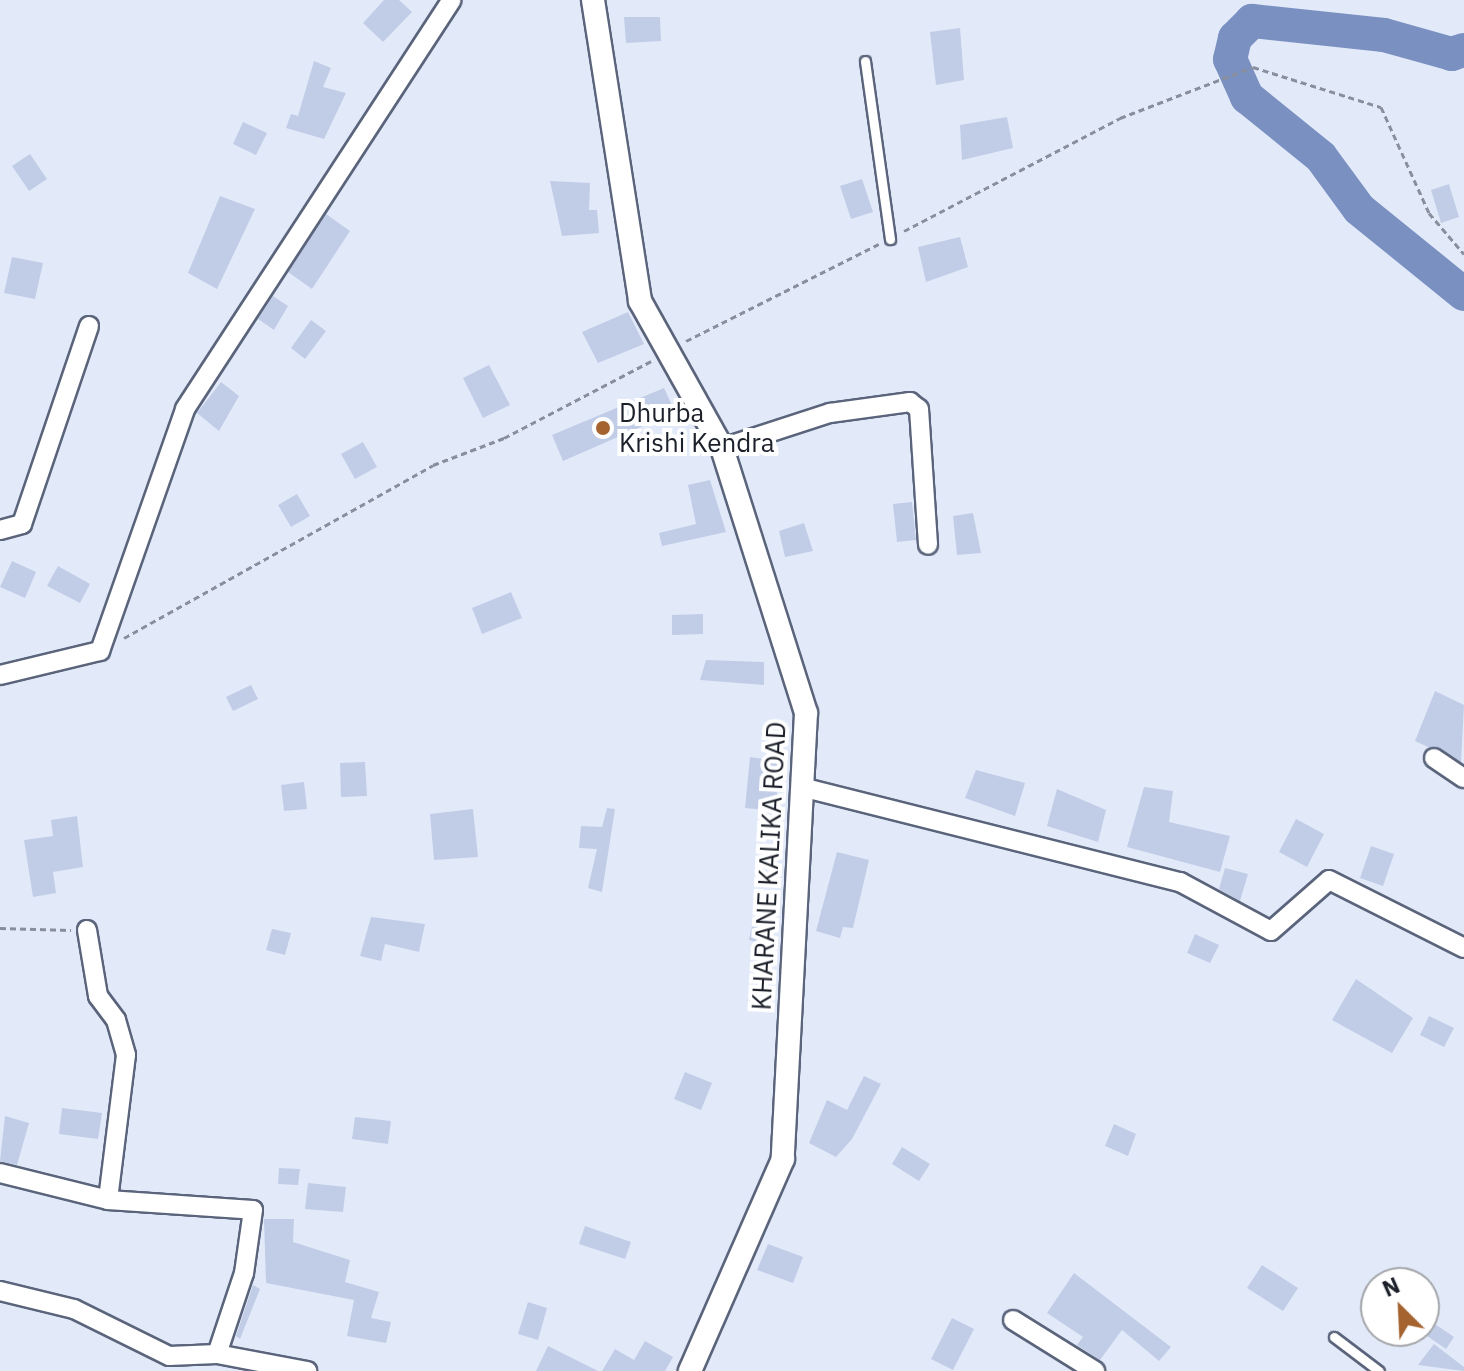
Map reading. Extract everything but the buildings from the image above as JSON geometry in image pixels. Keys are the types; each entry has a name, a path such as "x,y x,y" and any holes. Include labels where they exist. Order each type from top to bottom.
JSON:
{"street":[{"path":"0,675 100,651 185,409 452,0"},
{"name":"KHARANE KALIKA ROAD","path":"593,0 634,278 664,353 722,448 801,683 805,788 783,1159 690,1371"},
{"path":"0,530 22,524 89,326"},
{"path":"722,448 830,413 910,402 919,409 928,545"},
{"path":"1434,758 1464,778"},
{"path":"805,788 1180,882 1271,931 1329,880 1464,948"},
{"path":"87,930 98,996 116,1020 126,1055 108,1200"},
{"path":"0,1173 108,1200 253,1210 244,1273 217,1354"},
{"path":"0,1291 74,1309 169,1356 217,1354 307,1371"},
{"path":"1013,1320 1095,1371"}],"lane":[{"path":"865,61 890,239"},
{"path":"1334,1337 1379,1371"}],"path":[{"path":"100,651 433,465 592,396 664,353 1120,118 1253,67 1381,107 1429,213 1464,254"},
{"path":"0,928 87,930"}],"waterway":[{"path":"1464,50 1452,54 1384,35 1252,21 1235,38 1230,59 1247,97 1321,157 1359,209 1464,294"}],"place":[{"name":"Dhurba Krishi Kendra","path":"603,428"}]}
